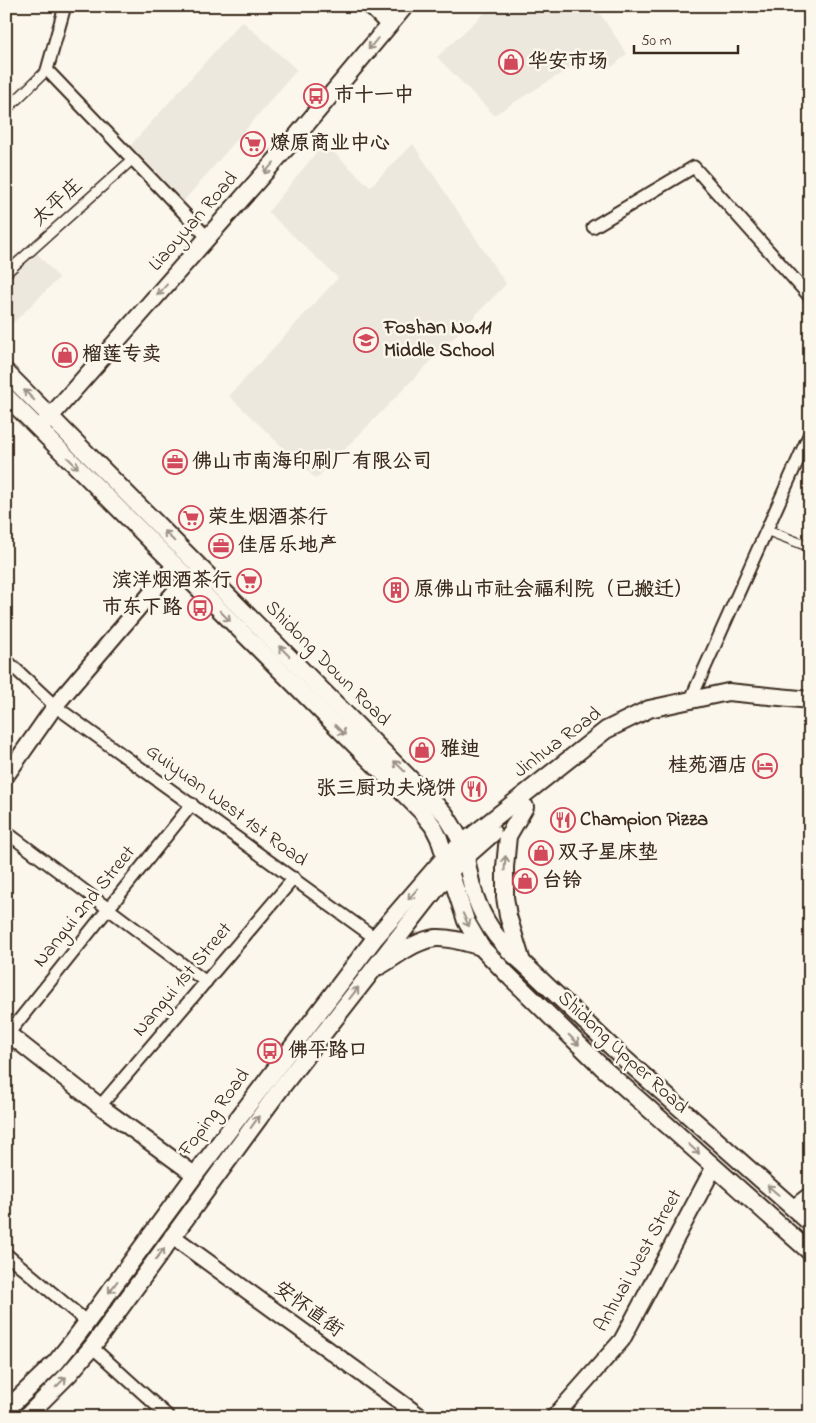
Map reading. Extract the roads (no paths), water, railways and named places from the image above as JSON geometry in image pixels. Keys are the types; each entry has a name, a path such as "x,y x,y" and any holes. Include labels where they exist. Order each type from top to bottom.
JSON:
{"main road":[{"name":"Liaoyuan Road","path":"39,429 289,145 404,6"},
{"name":"Shidong Down Road","path":"6,372 434,801 445,814 464,850"},
{"name":"Shidong Down Road","path":"6,396 421,811 433,826 448,864"},
{"name":"Jinhua Road","path":"464,850 606,730 649,709 728,692 810,700"},
{"name":"Jinhua Road","path":"464,850 525,807 614,737 659,715 724,702 771,705 810,711"},
{"path":"522,962 504,897 508,836 525,807"},
{"name":"Foping Road","path":"6,1410 56,1362 375,938 464,850"},
{"name":"Shidong Upper Road","path":"464,850 472,886 491,931 509,952 522,962 618,1053 810,1223"},
{"name":"Foping Road","path":"26,1417 69,1374 92,1347 281,1088 372,971 448,864"},
{"name":"Shidong Upper Road","path":"448,864 458,901 466,921 482,947 507,974 603,1068 810,1252"},
{"path":"372,971 421,942 435,938 452,939 482,947"}],"street":[{"path":"6,110 48,70 65,6"},
{"path":"370,6 389,24"},
{"path":"48,70 208,238"},
{"name":"太平庄","path":"6,272 132,159"},
{"path":"593,227 694,167 810,297"},
{"path":"690,700 810,433"},
{"path":"766,530 810,547"},
{"path":"6,776 55,706 175,565"},
{"name":"Guiyuan West 1st Road","path":"6,660 55,706 375,938"},
{"name":"Nangui 2nd Street","path":"7,1033 192,804"},
{"path":"6,832 206,982"},
{"name":"Nangui 1st Street","path":"100,1106 294,878"},
{"path":"7,1033 100,1106 195,1175"},
{"name":"Anhuai West Street","path":"554,1417 622,1340 714,1167"},
{"path":"793,1208 810,1195"},
{"name":"安怀直街","path":"172,1236 421,1417"},
{"path":"6,1254 87,1322"},
{"path":"92,1347 169,1417"}],"place":[{"name":"华安市场","path":"511,62"},
{"name":"市十一中","path":"316,96"},
{"name":"燎原商业中心","path":"253,144"},
{"name":"Foshan No.11 Middle School","path":"366,340"},
{"name":"榴莲专卖","path":"65,355"},
{"name":"佛山市南海印刷厂有限公司","path":"175,462"},
{"name":"荣生烟酒茶行","path":"191,518"},
{"name":"佳居乐地产","path":"221,546"},
{"name":"滨洋烟酒茶行","path":"249,581"},
{"name":"原佛山市社会福利院（已搬迁）","path":"396,590"},
{"name":"市东下路","path":"200,608"},
{"name":"雅迪","path":"422,750"},
{"name":"桂苑酒店","path":"765,766"},
{"name":"张三厨功夫烧饼","path":"474,789"},
{"name":"Champion Pizza","path":"563,820"},
{"name":"双子星床垫","path":"541,853"},
{"name":"台铃","path":"525,881"},
{"name":"佛平路口","path":"270,1051"}]}
